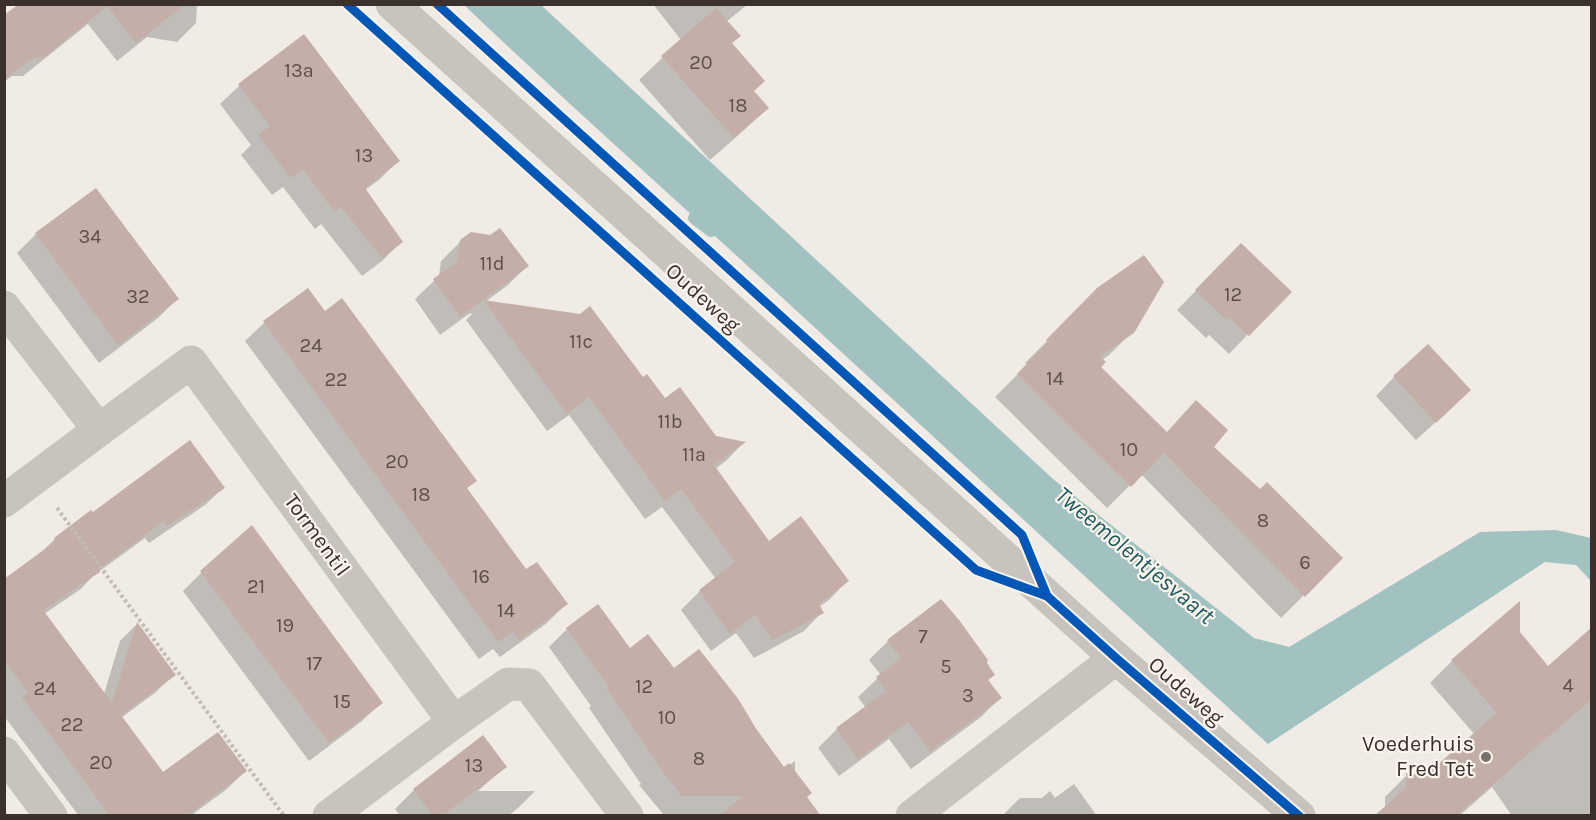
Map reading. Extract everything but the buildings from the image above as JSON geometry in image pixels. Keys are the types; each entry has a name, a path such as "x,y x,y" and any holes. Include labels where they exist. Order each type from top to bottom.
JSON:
{"street":[{"name":"Oudeweg","path":"392,4 1116,658 1299,816"},
{"path":"4,307 99,430 4,501"},
{"name":"Tormentil","path":"99,430 191,362 454,722"},
{"path":"912,816 1116,658"},
{"path":"329,816 508,684 529,685 627,816"},
{"path":"4,753 51,816"}],"path":[{"path":"35,479 284,816"}],"water":[{"path":"464,5 541,5 1053,479 1254,638 1289,647 1480,532 1556,530 1591,538 1591,581 1576,565 1545,562 1268,744"}],"waterway":[{"name":"Tweemolentjesvaart","path":"694,218 711,231"}],"cycle path":[{"path":"347,4 976,570 1047,596 1299,816"},
{"path":"437,4 1022,535 1047,596"}],"place":[{"name":"Voederhuis Fred Tet","path":"1486,757"}]}
